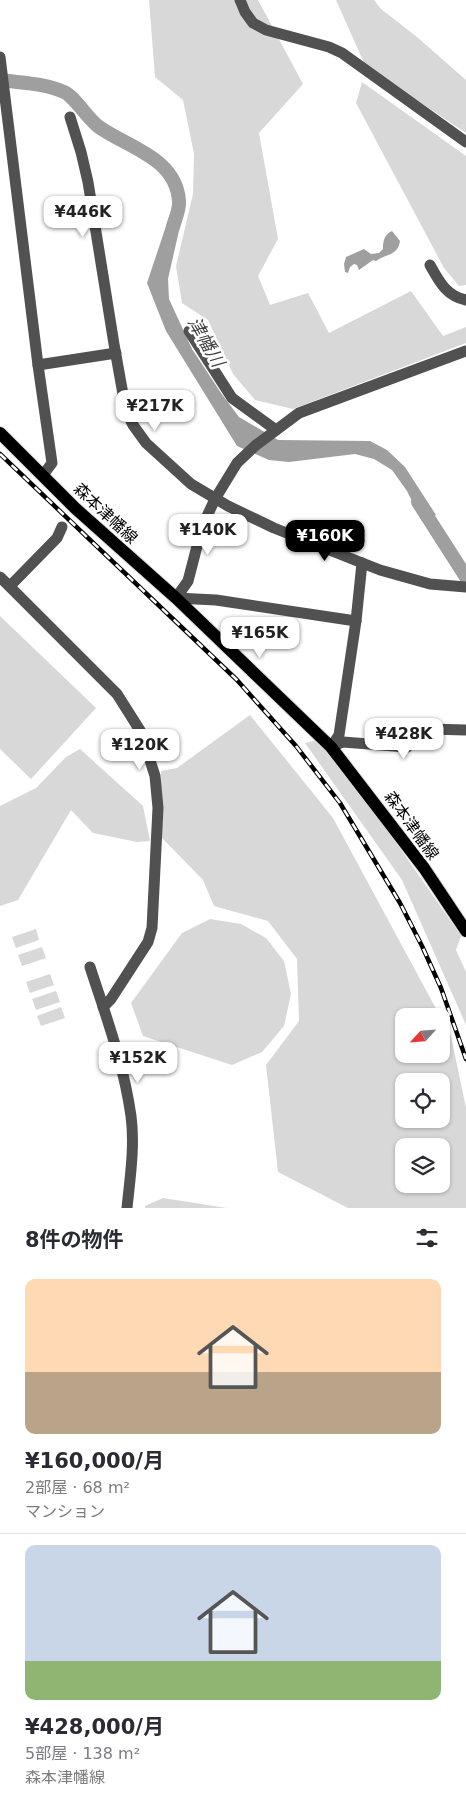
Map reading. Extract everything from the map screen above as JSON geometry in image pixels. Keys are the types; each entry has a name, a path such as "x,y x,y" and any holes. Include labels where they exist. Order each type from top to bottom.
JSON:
{"main road":[{"name":"森本津幡線","path":"0,433 75,508 176,598 331,747 424,868 466,931"}],"street":[{"path":"240,0 245,12 253,23 266,30 329,47 342,53 466,142"},
{"path":"0,57 52,463 43,475"},
{"path":"70,117 88,182 126,411 133,425 146,442 185,478 215,498 274,528 380,570 430,584 466,588"},
{"path":"430,265 444,290 451,295 466,300"},
{"path":"189,331 232,398 276,430"},
{"path":"176,598 188,581 202,527 215,498 237,464 256,445 299,413 466,351"},
{"path":"38,365 116,352"},
{"path":"10,586 57,538 62,527"},
{"path":"331,747 339,735 356,621 362,562"},
{"path":"0,577 117,694 141,732 155,776 158,808 152,928 148,942 111,999 103,1007"},
{"path":"176,598 216,600 356,621"},
{"path":"331,747 343,742 407,748 428,729 466,730"},
{"path":"90,967 117,1053 131,1117 132,1153 127,1208"}],"shaded area":[{"path":"149,0 258,0 303,84 259,133 278,239 258,276 270,305 308,293 329,333 411,291 443,336 466,327 466,343 293,409 255,400 233,374 208,320 182,303 176,266 193,194 194,154 183,100 155,77"},
{"path":"336,0 374,0 381,9 417,37 466,80 466,133 365,65"},
{"path":"362,82 466,156 466,285 459,286 444,268 356,103"},
{"path":"172,208 183,213 168,279 169,299 192,349 239,417 278,440 370,441 387,450 405,467 436,515 422,521 407,491 392,470 374,459 355,454 289,462 269,460 237,446 166,331 147,283"},
{"path":"392,231 400,241 399,246 394,252 376,261 373,260 359,270 357,265 354,264 350,267 348,273 345,272 344,264 346,257 364,249 371,254 379,253 383,249 386,236"},
{"path":"0,616 96,708 31,779 0,749"},
{"path":"250,715 333,818 436,1008 395,1008 395,1063 450,1063 450,1034 451,1036 466,1108 466,1208 348,1208 278,1172 266,1065 299,1021 297,959 268,921 214,906 203,880 161,837 161,771 177,768"},
{"path":"317,740 381,821 461,936 456,950 466,972 466,1025 402,880 305,743"},
{"path":"80,749 143,806 150,841 137,842 93,833 71,810 18,900 0,906 0,806 36,788 66,757"},
{"path":"210,919 241,924 266,938 284,961 291,994 284,1026 262,1052 232,1065 143,1036 131,1003 182,933"},
{"path":"36,929 39,940 16,948 12,937"},
{"path":"42,947 46,958 22,966 18,955"},
{"path":"50,974 54,985 30,993 26,982"},
{"path":"56,991 60,1002 36,1010 32,999"},
{"path":"61,1007 65,1018 41,1026 37,1016"},
{"path":"163,1198 227,1208 145,1208 145,1206"}],"waterway":[{"name":"津幡川","path":"0,80 41,85 68,94 99,127 137,148 160,164 176,186 179,204 173,227"},
{"name":"津幡川","path":"418,502 466,577"}],"railway":[{"path":"0,454 237,680 296,746 340,803 400,903 422,946 441,988 466,1059"}]}
